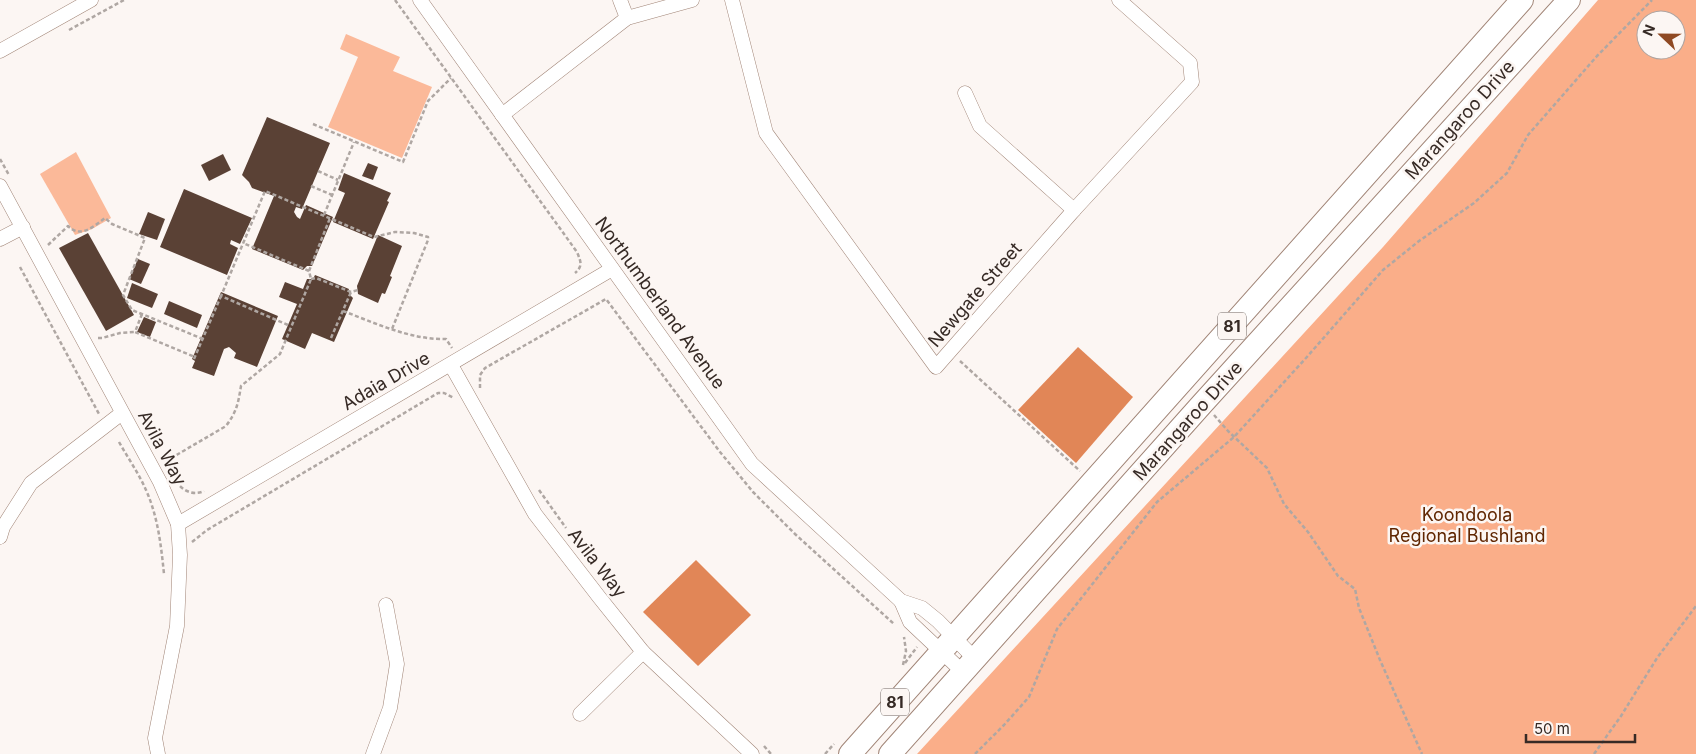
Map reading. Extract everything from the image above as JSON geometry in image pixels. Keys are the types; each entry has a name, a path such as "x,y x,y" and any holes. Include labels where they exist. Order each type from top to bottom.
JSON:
{"main road":[{"name":"Marangaroo Drive","path":"843,747 940,641 1092,482 1522,0"},
{"path":"1485,41 1535,0"},
{"name":"Marangaroo Drive","path":"890,754 1202,404 1569,0"}],"street":[{"path":"0,51 91,0"},
{"name":"Northumberland Avenue","path":"420,0 752,464 901,601 922,608 938,621 940,641"},
{"path":"620,0 627,18"},
{"path":"502,115 627,18 692,0"},
{"name":"Newgate Street","path":"732,0 766,133 936,368 1074,210 1192,82 1190,63 1119,0"},
{"path":"965,93 980,126 1074,210"},
{"name":"Avila Way","path":"0,186 162,488 178,524 180,555 176,626 155,738 158,754"},
{"path":"0,239 23,227"},
{"name":"Adaia Drive","path":"178,524 452,365 612,269"},
{"name":"Avila Way","path":"452,365 535,514 643,652 757,749"},
{"path":"0,537 3,527 31,483 122,413"},
{"name":"Northumberland Avenue","path":"901,601 910,622 940,641 969,665"},
{"path":"373,754 390,708 397,664 386,605"},
{"path":"580,714 643,652"}],"path":[{"path":"395,0 577,252 582,262 574,274"},
{"path":"975,754 1029,697 1057,629 1157,502 1234,437 1383,270 1419,241 1474,203 1507,173 1528,135 1597,56 1652,0"},
{"path":"313,124 403,162 428,101 451,78"},
{"path":"324,215 354,142"},
{"path":"318,171 338,180"},
{"path":"311,186 332,195"},
{"path":"98,338 135,332 195,358 266,191 374,237 395,232 414,233 428,237 392,328"},
{"path":"47,246 68,226 75,231 84,232 105,218 112,224 145,238 123,295 132,310 203,339"},
{"path":"170,468 168,460 222,428 233,418 239,403 241,386 280,354 311,279 308,270 330,218"},
{"path":"243,243 308,270"},
{"path":"20,267 100,415"},
{"path":"311,279 316,278 351,292 358,290"},
{"path":"331,338 351,292"},
{"path":"221,296 288,324"},
{"path":"480,389 480,375 485,368 606,299 720,452 753,492 896,627"},
{"path":"343,311 427,338 446,339 452,348 458,345"},
{"path":"135,332 142,314"},
{"path":"950,352 1092,482"},
{"path":"187,546 207,530 438,393 446,394 457,401"},
{"path":"1202,404 1267,468 1284,504 1308,532 1338,576 1355,589 1359,608 1376,651 1422,754"},
{"path":"119,442 146,489 154,513 159,531 164,577"},
{"path":"173,475 179,485 187,491 199,494 206,490"},
{"path":"537,487 569,534"},
{"path":"204,526 207,530"},
{"path":"1594,754 1621,716 1657,658 1696,606"},
{"path":"901,633 906,638 903,665"},
{"path":"898,671 903,665 940,641"},
{"path":"825,754 843,747"},
{"path":"757,749 771,754"}],"shaded area":[{"path":"346,34 400,57 393,71 432,87 402,158 328,127 358,57 340,49"},
{"path":"76,152 111,218 92,229 75,235 40,174"},
{"path":"1078,347 1133,397 1076,463 1018,410"},
{"path":"696,560 751,615 698,666 643,612"}],"green space":[{"name":"Koondoola Regional Bushland","path":"1598,0 1696,0 1696,754 917,754 1383,247"}],"building":[{"path":"267,117 330,143 302,209 296,207 294,212 300,219 306,205 333,217 312,266 307,266 303,270 252,249 274,196 252,188 242,175"},
{"path":"223,154 231,170 209,181 201,165"},
{"path":"368,163 378,167 373,180 362,176"},
{"path":"344,173 391,193 373,239 333,222 345,193 338,190"},
{"path":"184,189 252,218 240,244 231,240 230,244 238,248 227,275 160,247"},
{"path":"148,212 165,219 157,240 139,234"},
{"path":"88,233 134,315 106,331 59,248"},
{"path":"378,235 402,246 385,294 382,293 378,303 358,294 357,286"},
{"path":"138,259 150,264 141,284 129,279"},
{"path":"315,275 349,289 349,294 353,298 334,342 312,333 305,349 282,339 297,304 279,297 285,282 303,289 307,279 313,279"},
{"path":"132,283 158,294 152,308 127,298"},
{"path":"221,292 278,316 257,367 234,358 236,353 229,347 224,349 214,376 192,368 195,361 192,359"},
{"path":"169,301 202,315 197,328 164,314"},
{"path":"144,317 156,322 150,337 137,332"}]}
